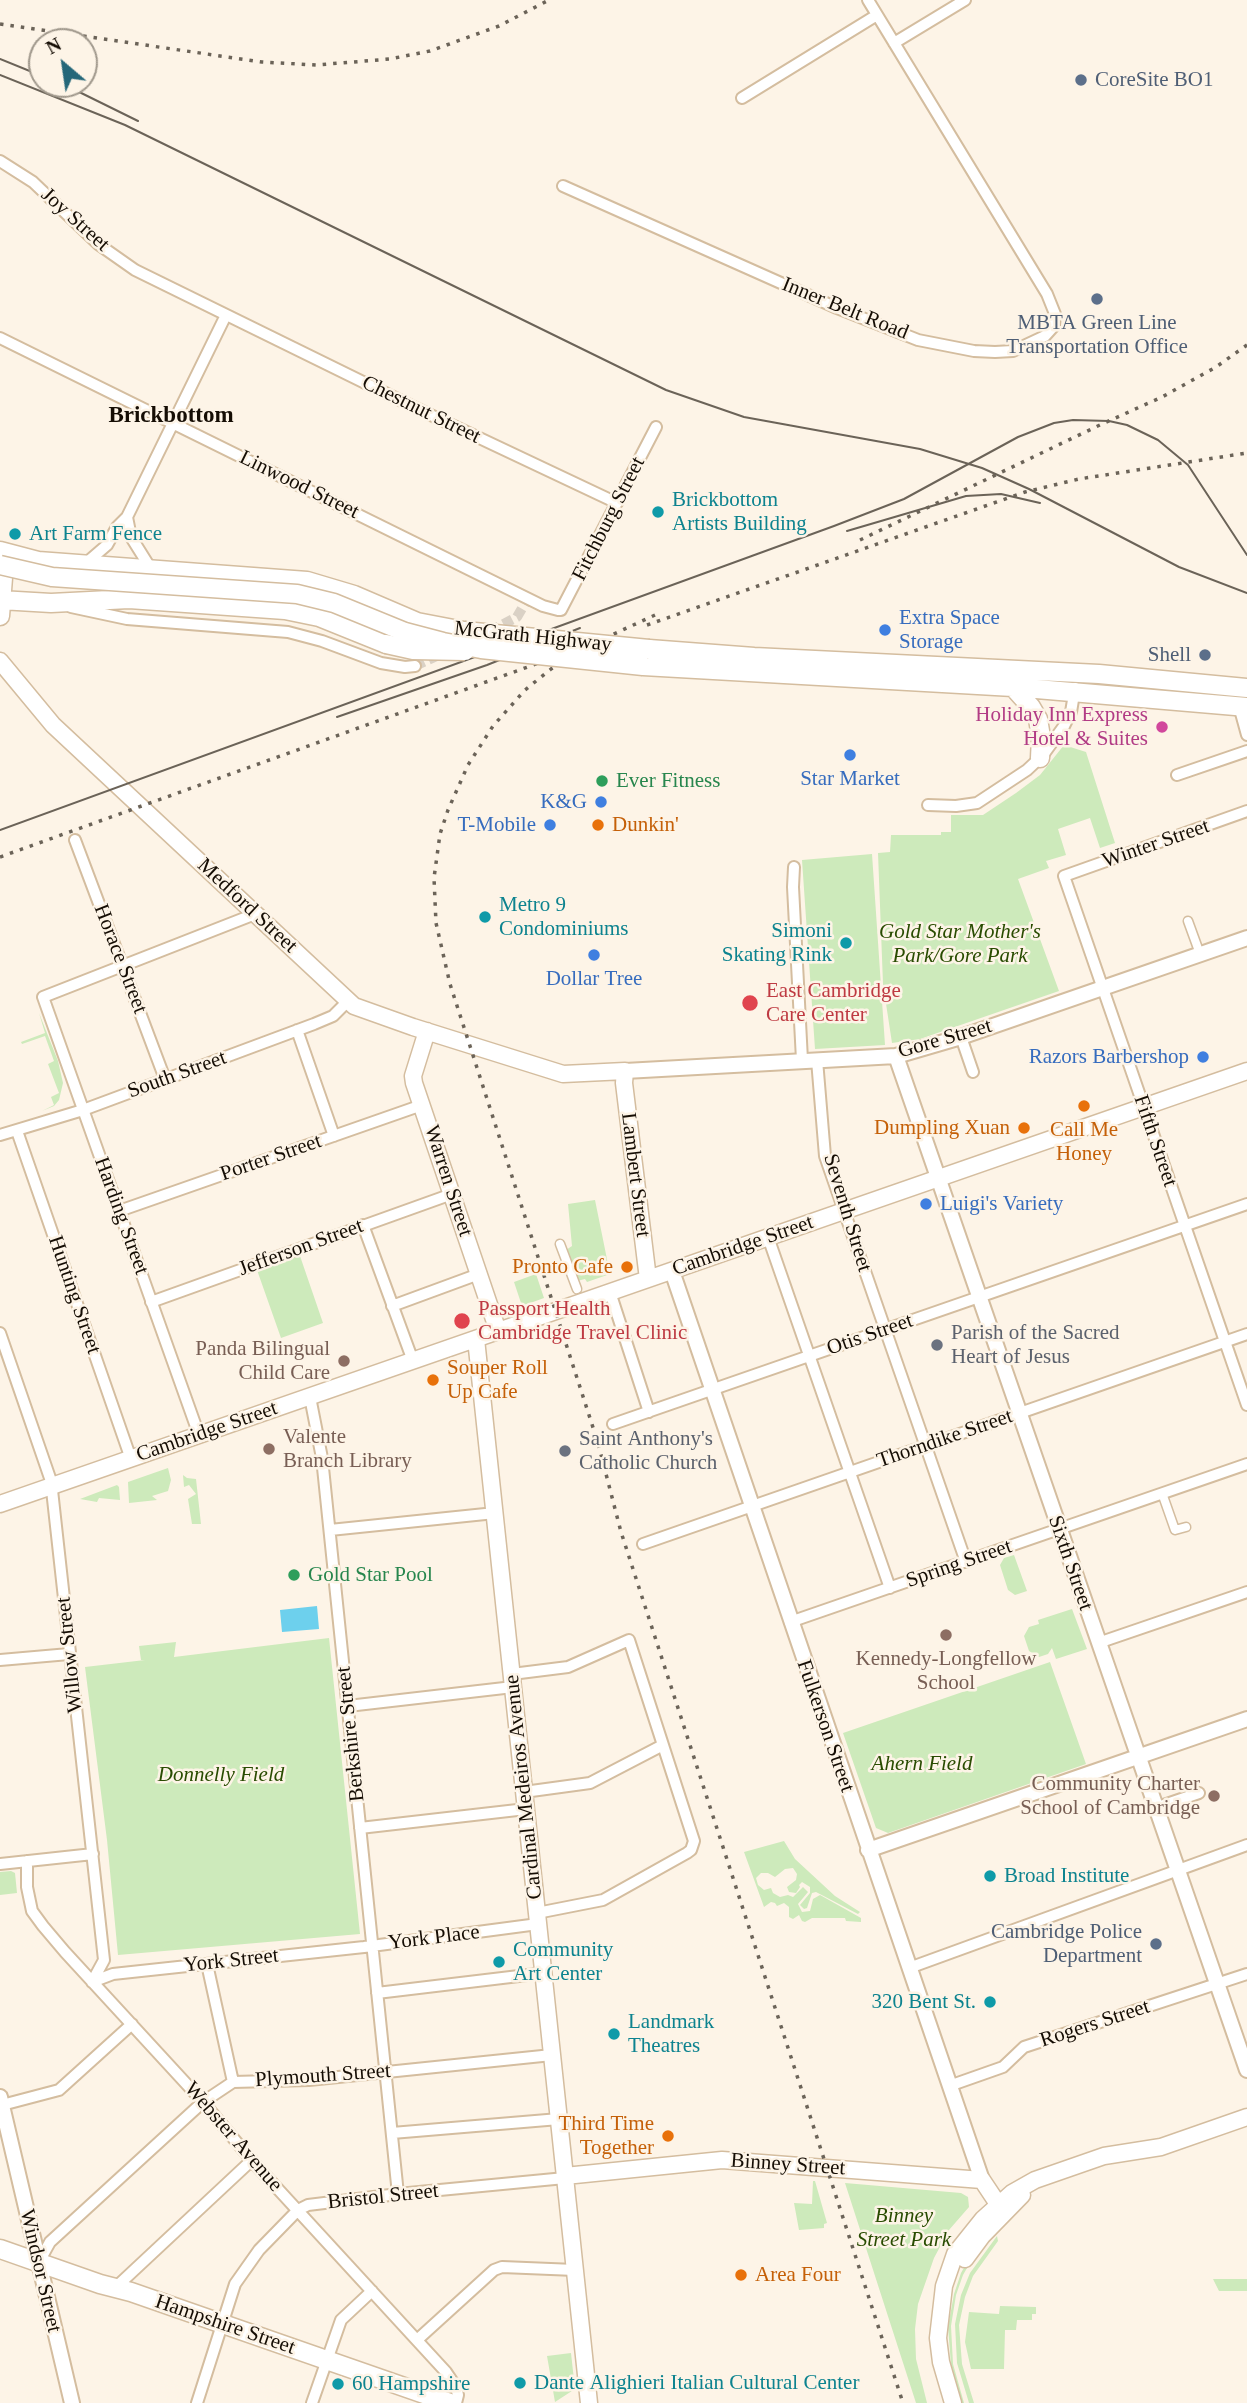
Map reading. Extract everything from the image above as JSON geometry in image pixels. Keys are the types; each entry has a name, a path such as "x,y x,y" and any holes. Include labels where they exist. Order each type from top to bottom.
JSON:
{"main road":[{"name":"McGrath Highway","path":"0,552 32,560 307,581 354,595 417,622 646,657 735,656 1076,673 1247,688"},
{"path":"0,552 4,565 0,605"},
{"name":"McGrath Highway","path":"0,565 52,577 297,594 334,603 423,638 507,652"},
{"name":"McGrath Highway","path":"0,605 129,599 285,610 319,617 386,644 413,650 646,657 1243,707"},
{"name":"Medford Street","path":"0,661 52,725 348,1001 373,1014 546,1069"},
{"path":"1013,687 1038,719 1040,758"},
{"name":"Warren Street","path":"427,1031 413,1076 498,1331"},
{"name":"Gore Street","path":"546,1069 563,1074 625,1071"},
{"name":"Lambert Street","path":"625,1071 624,1083 648,1279"},
{"name":"Cambridge Street","path":"0,1504 1247,1071"},
{"name":"Cardinal Medeiros Avenue","path":"476,1339 589,2403"},
{"path":"953,2403 941,2362 938,2338 945,2279 955,2254 978,2224 998,2204 1035,2180 1095,2158 1161,2147 1247,2117"},
{"name":"Binney Street","path":"565,2177 722,2160 982,2180"},
{"path":"982,2180 998,2204"},
{"path":"943,2299 972,2248 1035,2180"},
{"name":"Hampshire Street","path":"0,2249 450,2403"}],"street":[{"name":"Inner Belt Road","path":"563,186 906,336 985,352 1013,351 1045,336 1054,326 1055,314 1047,294 868,0"},
{"path":"894,43 965,0"},
{"path":"742,98 877,15"},
{"name":"Joy Street","path":"0,161 33,182 78,227 111,254 135,270 226,315"},
{"path":"85,564 107,545 117,527 127,517 226,315"},
{"name":"Chestnut Street","path":"226,315 617,503"},
{"name":"Linwood Street","path":"0,338 543,606 561,611"},
{"name":"Fitchburg Street","path":"561,611 656,428"},
{"path":"127,517 133,541 151,569"},
{"path":"51,603 127,620 288,632 313,638 381,663 415,666"},
{"path":"929,805 956,806 977,803 1023,774 1040,758 1068,720 1076,673"},
{"path":"1243,707 1247,735"},
{"path":"1178,775 1247,751"},
{"name":"Winter Street","path":"1064,876 1247,811"},
{"name":"Horace Street","path":"75,840 165,1079"},
{"name":"Seventh Street","path":"794,867 793,884 809,1060 825,1156 966,1562"},
{"name":"Fifth Street","path":"1064,876 1247,1405"},
{"path":"122,965 255,914"},
{"path":"1188,921 1200,954"},
{"name":"Gore Street","path":"625,1071 896,1056 961,1037 1247,938"},
{"name":"Harding Street","path":"122,965 43,997 199,1435"},
{"name":"South Street","path":"0,1135 83,1110 298,1030 333,1016 348,1001"},
{"path":"298,1030 334,1136"},
{"path":"961,1037 973,1072"},
{"name":"Sixth Street","path":"896,1056 1247,2070"},
{"name":"Porter Street","path":"119,1211 422,1105"},
{"name":"Hunting Street","path":"17,1131 131,1459"},
{"name":"Jefferson Street","path":"151,1302 452,1194"},
{"name":"Otis Street","path":"612,1424 1247,1204"},
{"path":"363,1225 413,1361"},
{"path":"768,1237 890,1588"},
{"path":"560,1244 577,1289"},
{"name":"Fulkerson Street","path":"672,1271 982,2180"},
{"path":"392,1306 479,1275"},
{"path":"610,1292 649,1412"},
{"name":"Willow Street","path":"0,1333 34,1426 52,1486 104,1960 92,1982"},
{"name":"Thorndike Street","path":"643,1544 1247,1334"},
{"name":"Berkshire Street","path":"310,1397 322,1458 330,1530 398,2193"},
{"name":"Spring Street","path":"790,1622 1247,1464"},
{"path":"1162,1493 1175,1530 1186,1527"},
{"path":"330,1530 495,1513"},
{"path":"1098,1643 1247,1592"},
{"path":"348,1706 513,1681 568,1667 629,1640 663,1745 590,1783 524,1792"},
{"path":"0,1660 69,1654"},
{"path":"868,1850 1247,1719"},
{"name":"York Place","path":"372,1945 538,1918 603,1900 691,1850 693,1833 663,1745"},
{"path":"1155,1808 1199,1793"},
{"path":"360,1828 526,1810"},
{"path":"909,1968 1247,1845"},
{"path":"0,1864 93,1854"},
{"name":"Webster Avenue","path":"27,1861 27,1887 32,1911 65,1952 446,2372 456,2387 456,2403"},
{"name":"York Street","path":"92,1982 113,1973 372,1945"},
{"path":"208,1964 233,2082"},
{"path":"377,1993 544,1973"},
{"name":"Rogers Street","path":"949,2086 1003,2067 1024,2047 1247,1974"},
{"path":"1,2101 59,2090 132,2024"},
{"name":"Plymouth Street","path":"38,2262 50,2242 203,2102 233,2082 309,2080 552,2055"},
{"name":"Windsor Street","path":"1,2101 72,2403"},
{"path":"392,2133 559,2119"},
{"path":"115,2288 252,2160"},
{"name":"Bristol Street","path":"197,2403 235,2284 259,2250 298,2210 308,2205 398,2193 565,2177"},
{"path":"417,2340 494,2270 502,2267 575,2270"},
{"path":"312,2403 341,2320 372,2291"}],"green space":[{"name":"Gold Star Mother's Park/Gore Park","path":"1064,745 1086,752 1115,843 1100,848 1090,818 1058,829 1066,855 1046,861 1049,868 1018,879 1059,991 920,1039 892,1043 883,984 878,853 890,852 891,835 941,835 941,832 951,832 951,815 983,815 1040,775"},
{"path":"872,854 885,1045 815,1049 802,860"},
{"path":"39,1013 58,1061 63,1083 59,1100 54,1106 42,1111 54,1105 51,1097 59,1093 48,1064 54,1061 45,1036 22,1044 21,1042 45,1033"},
{"path":"595,1200 610,1274 587,1282 585,1279 577,1281 566,1250 572,1246 568,1204"},
{"path":"300,1256 323,1323 281,1338 257,1270"},
{"path":"536,1274 544,1298 522,1306 514,1282"},
{"path":"168,1468 171,1480 168,1491 152,1496 157,1500 129,1503 128,1482"},
{"path":"183,1475 196,1479 201,1524 192,1524 188,1499 196,1494 189,1485 184,1487"},
{"path":"117,1485 120,1500 99,1498 97,1502 80,1499"},
{"path":"1014,1555 1027,1591 1015,1595 1008,1590 1000,1565 1004,1558"},
{"path":"1072,1609 1087,1649 1056,1659 1052,1648 1048,1654 1039,1657 1029,1651 1024,1636 1029,1627 1039,1624 1038,1620"},
{"name":"Donnelly Field","path":"329,1638 360,1934 118,1955 107,1840 85,1667 145,1660 141,1660 139,1646 176,1642 174,1657"},
{"name":"Ahern Field","path":"1050,1662 1086,1764 888,1833 876,1828 843,1733"},
{"path":"784,1841 795,1859 835,1896 860,1912 858,1914 816,1892 812,1893 807,1908 804,1909 800,1905 810,1893 810,1887 802,1882 796,1893 789,1892 787,1887 796,1880 797,1874 793,1868 785,1869 775,1877 761,1873 756,1878 758,1885 764,1890 771,1888 773,1893 780,1897 793,1897 803,1887 808,1892 798,1904 802,1912 810,1911 813,1899 820,1895 861,1918 861,1922 846,1921 845,1918 812,1918 805,1922 799,1915 793,1919 789,1917 789,1907 784,1903 777,1906 771,1902 764,1907 744,1852"},
{"path":"0,1872 15,1873 17,1893 0,1895"},
{"path":"813,2181 827,2223 824,2228 799,2230 794,2203 812,2204"},
{"name":"Binney Street Park","path":"845,2183 961,2193 968,2197 969,2207 949,2230 934,2258 918,2304 916,2359 927,2403 916,2403"},
{"path":"997,2236 998,2241 973,2276 959,2325 962,2364 974,2403 969,2403 957,2363 955,2324 961,2295 970,2273"},
{"path":"973,2252 975,2254 956,2295 951,2326 953,2364 962,2403 951,2364 948,2327 961,2273"},
{"path":"1213,2279 1247,2279 1247,2291 1219,2291"},
{"path":"1000,2306 1036,2307 1036,2314 1032,2314 1032,2320 1017,2320 1016,2330 1005,2330 1004,2369 971,2369 965,2342 969,2312 999,2314"},
{"path":"571,2353 575,2389 555,2402 547,2356"}],"water":[{"path":"317,1606 319,1629 282,1632 280,1610"}],"tunnel":[{"path":"490,631 517,617 528,598"},
{"path":"415,666 441,654"}],"tram line":[{"path":"0,59 28,70"},
{"path":"0,75 125,125 666,390 744,417 920,449 982,468 1029,489 1179,567 1247,593"},
{"path":"91,98 138,121"},
{"path":"0,830 904,499 1018,437 1054,423 1073,420 1109,421 1127,425 1158,440 1188,465 1247,555"},
{"path":"847,531 966,496 1001,494 1040,503"},
{"path":"337,717 487,665 580,628"}],"railway":[{"path":"0,24 262,62 316,65 390,59 430,51 499,26 549,0"},
{"path":"860,540 1162,397 1216,367 1247,345"},
{"path":"647,625 1025,492 1079,479 1247,453"},
{"path":"655,615 590,645 551,669 525,690 493,726 468,765 440,834 434,878 436,923 450,984 598,1443 621,1532 903,2403"},
{"path":"0,857 561,655"}],"place":[{"name":"CoreSite BO1","path":"1081,80"},
{"name":"MBTA Green Line Transportation Office","path":"1097,299"},
{"name":"Brickbottom Artists Building","path":"658,512"},
{"name":"Art Farm Fence","path":"15,534"},
{"name":"Extra Space Storage","path":"885,630"},
{"name":"Shell","path":"1205,655"},
{"name":"Holiday Inn Express Hotel & Suites","path":"1162,727"},
{"name":"Star Market","path":"850,755"},
{"name":"Ever Fitness","path":"602,781"},
{"name":"K&G","path":"601,802"},
{"name":"T-Mobile","path":"550,825"},
{"name":"Dunkin'","path":"598,825"},
{"name":"Metro 9 Condominiums","path":"485,917"},
{"name":"Simoni Skating Rink","path":"846,943"},
{"name":"Dollar Tree","path":"594,955"},
{"name":"East Cambridge Care Center","path":"750,1003"},
{"name":"Razors Barbershop","path":"1203,1057"},
{"name":"Call Me Honey","path":"1084,1106"},
{"name":"Dumpling Xuan","path":"1024,1128"},
{"name":"Luigi's Variety","path":"926,1204"},
{"name":"Pronto Cafe","path":"627,1267"},
{"name":"Passport Health Cambridge Travel Clinic","path":"462,1321"},
{"name":"Parish of the Sacred Heart of Jesus","path":"937,1345"},
{"name":"Panda Bilingual Child Care","path":"344,1361"},
{"name":"Souper Roll Up Cafe","path":"433,1380"},
{"name":"Valente Branch Library","path":"269,1449"},
{"name":"Saint Anthony's Catholic Church","path":"565,1451"},
{"name":"Gold Star Pool","path":"294,1575"},
{"name":"Kennedy-Longfellow School","path":"946,1635"},
{"name":"Community Charter School of Cambridge","path":"1214,1796"},
{"name":"Broad Institute","path":"990,1876"},
{"name":"Cambridge Police Department","path":"1156,1944"},
{"name":"Community Art Center","path":"499,1962"},
{"name":"320 Bent St.","path":"990,2002"},
{"name":"Landmark Theatres","path":"614,2034"},
{"name":"Third Time Together","path":"668,2136"},
{"name":"Area Four","path":"741,2275"},
{"name":"Dante Alighieri Italian Cultural Center","path":"520,2383"},
{"name":"60 Hampshire","path":"338,2384"}],"district":[{"name":"Brickbottom","path":"171,416"}]}
